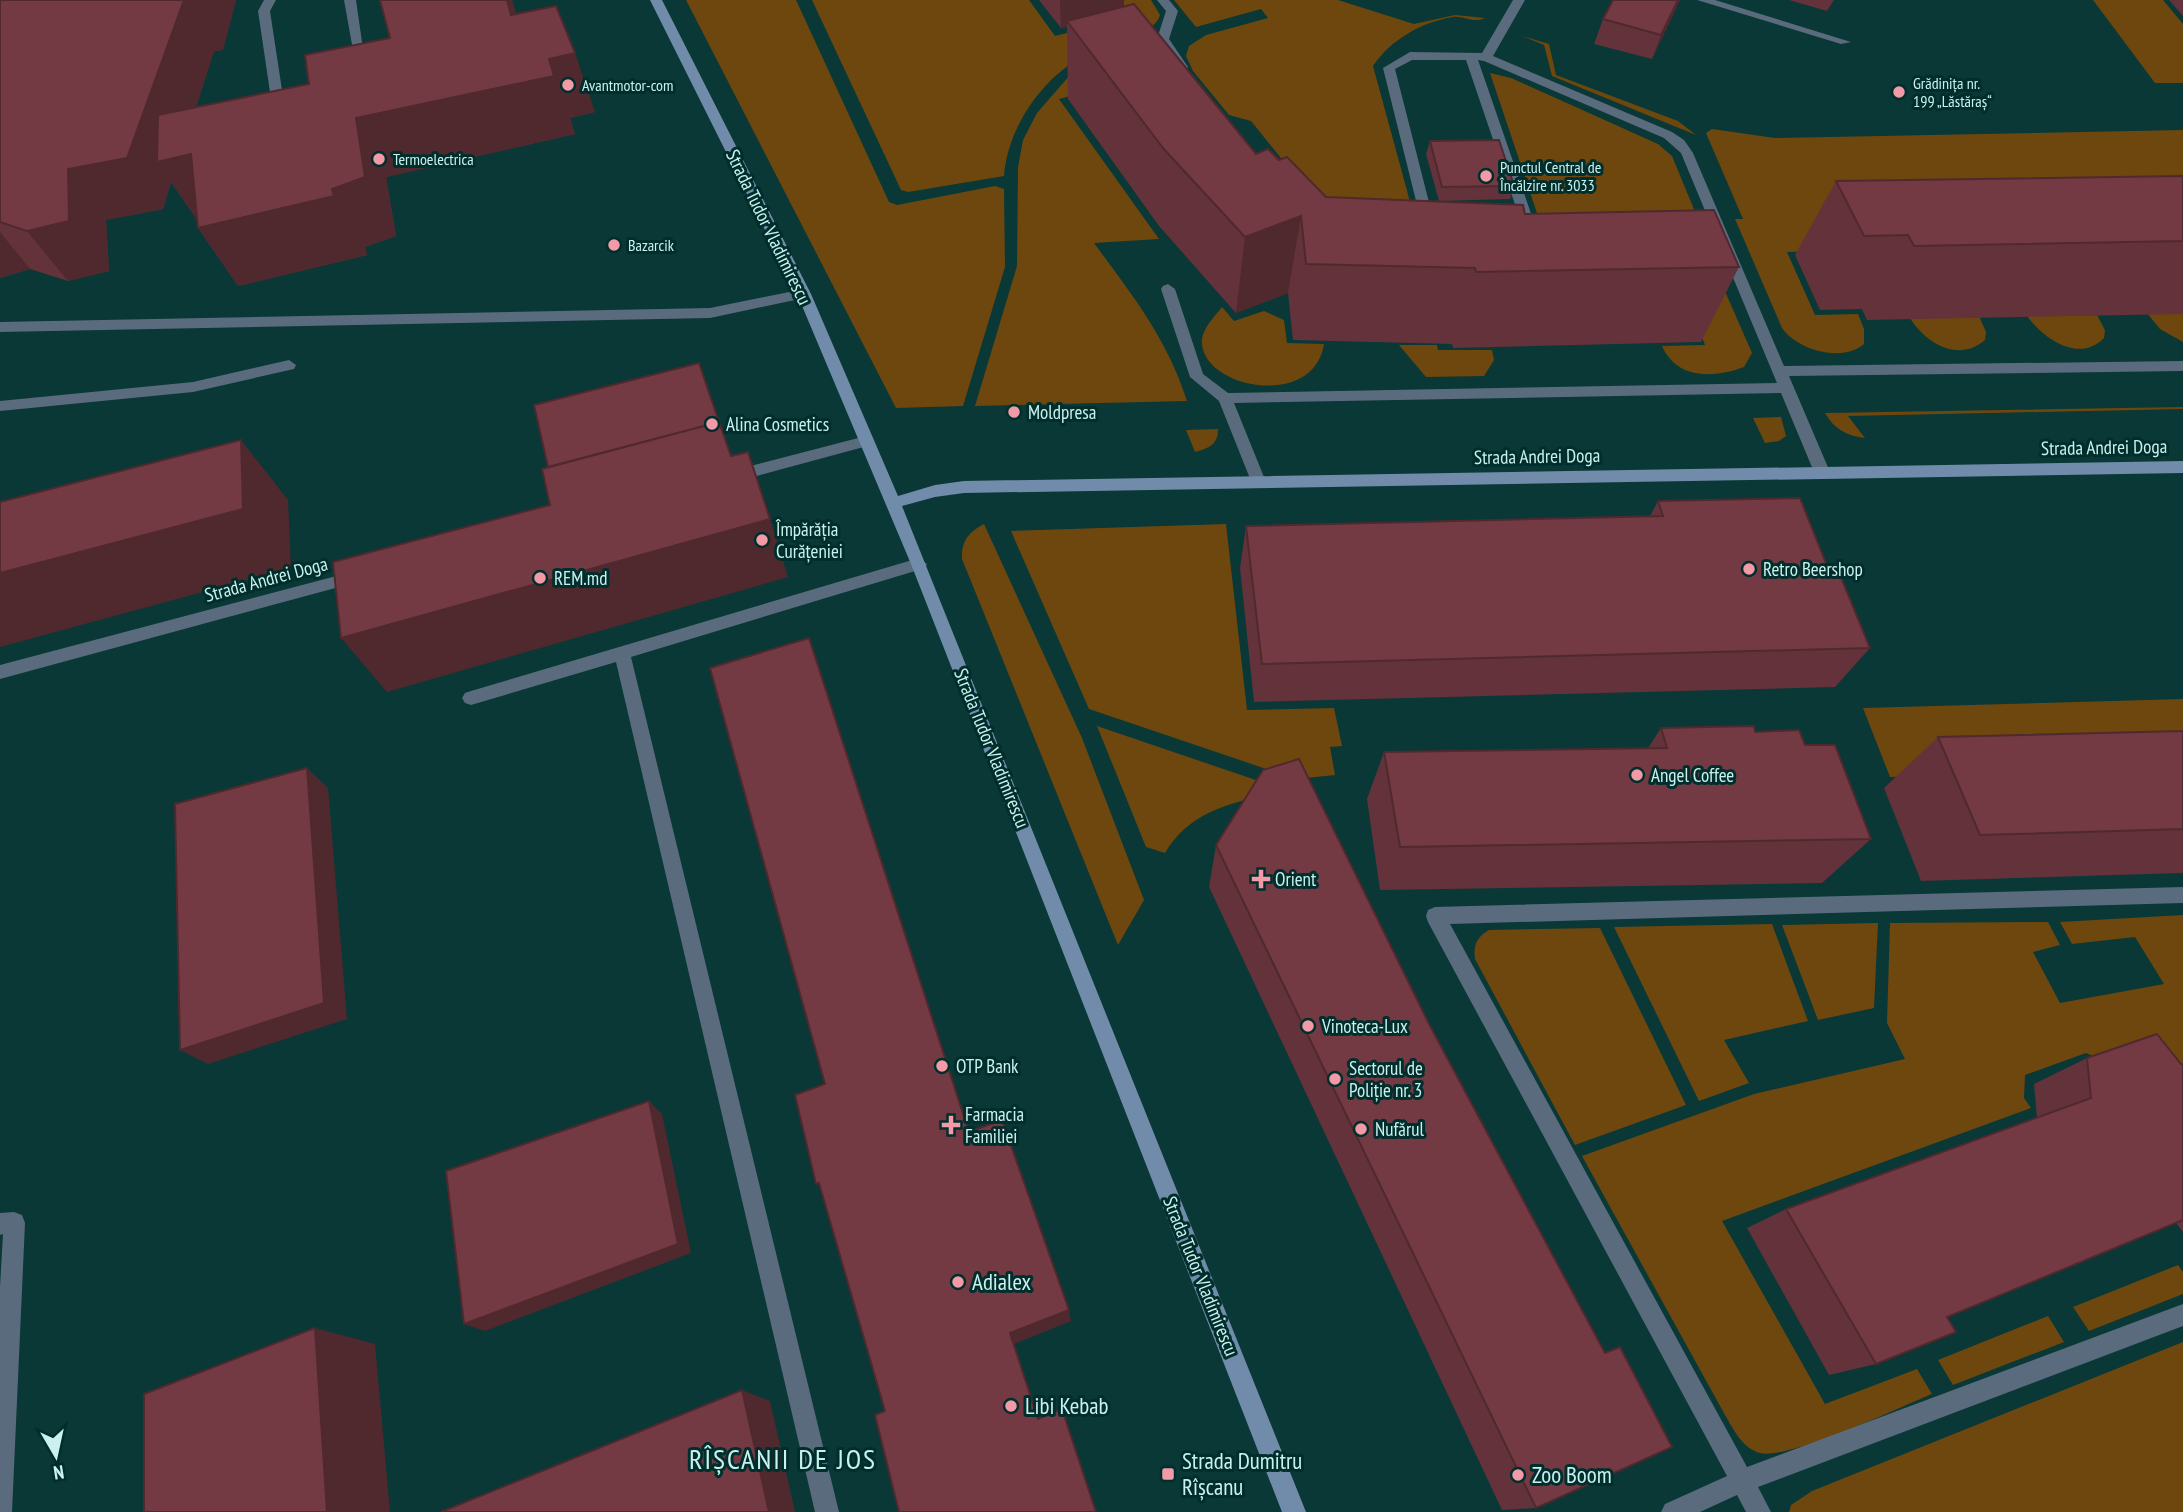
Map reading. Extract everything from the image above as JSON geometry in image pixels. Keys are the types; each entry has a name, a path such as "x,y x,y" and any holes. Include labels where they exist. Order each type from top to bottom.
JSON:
{"main road":[{"name":"Strada Tudor Vladimirescu","path":"656,0 804,294 919,564 1294,1512"},
{"name":"Strada Andrei Doga","path":"893,503 935,491 964,487 2183,467"}],"street":[{"path":"270,0 264,11 276,92 290,102 305,103"},
{"path":"350,0 362,63 361,80"},
{"path":"1163,0 1172,11 1163,39 1194,84"},
{"path":"1486,57 1519,0"},
{"path":"1703,0 1845,41"},
{"path":"1471,57 1532,239"},
{"path":"1432,239 1389,68 1402,58 1486,57 1653,127 1680,143 1723,250 1781,372 1822,472"},
{"path":"1168,289 1197,377 1224,398 1258,482"},
{"path":"0,327 710,313 804,294"},
{"path":"0,406 193,387 289,365"},
{"path":"1781,372 2183,366"},
{"path":"1224,398 1788,388"},
{"path":"717,481 866,441"},
{"path":"471,698 919,564"},
{"name":"Strada Andrei Doga","path":"0,672 379,571"},
{"path":"622,653 827,1512"},
{"path":"1759,1512 1435,916 2183,895"},
{"path":"0,1224 14,1223 0,1512"},
{"path":"1673,1512 1742,1480 2183,1315"}],"shaded area":[{"path":"686,0 796,0 889,202 897,205 995,186 1004,189 1005,267 963,406 896,408"},
{"path":"812,0 1029,0 1055,36 1131,17 1120,0 1151,0 1160,15 1156,23 1147,30 1081,58 1047,85 1035,98 1017,128 1006,160 1004,176 908,192 901,190"},
{"path":"1174,0 1338,0 1414,24 1455,15 1485,18 1476,20 1453,17 1430,23 1398,40 1373,66 1415,220 1379,246 1289,168 1251,121 1229,115 1193,71 1186,56 1189,46 1206,35 1268,18 1261,9 1196,27"},
{"path":"2093,0 2163,0 2183,24 2183,83 2155,83"},
{"path":"1522,36 1549,44 1556,75 1678,121 1696,135 1552,76 1544,45"},
{"path":"1490,73 1511,78 1658,144 1672,156 1698,219 1544,234"},
{"path":"1070,75 1133,79 1059,99 1159,239 1094,243 1159,337 1187,401 975,406 1017,266 1018,167 1023,140 1037,113"},
{"path":"1712,129 1775,138 2183,130 2183,244 1787,252 1815,315 1858,314 1864,329 1864,344 1855,350 1844,353 1820,351 1798,342 1782,328 1735,219 1743,219 1706,133"},
{"path":"1301,229 1717,273 1752,353 1744,367 1721,373 1697,373 1677,365 1662,346 1705,345 1681,283 1402,289"},
{"path":"1222,307 1234,321 1264,311 1284,320 1287,343 1324,344 1316,365 1300,378 1280,385 1258,385 1236,380 1218,370 1206,356 1202,339 1207,326"},
{"path":"2183,312 2183,342 2160,329 2147,313"},
{"path":"2097,315 2105,330 2104,338 2084,349 2062,345 2042,332 2027,316"},
{"path":"1979,316 1986,332 1985,340 1964,350 1954,350 1933,342 1910,318"},
{"path":"1399,345 1437,345 1438,350 1492,350 1494,360 1484,376 1426,377"},
{"path":"2183,407 1848,416 1865,438 1842,431 1825,413"},
{"path":"1781,417 1786,436 1779,441 1765,443 1753,418"},
{"path":"1218,429 1212,445 1195,452 1186,430"},
{"path":"984,524 1082,738 1144,900 1118,945 962,559 967,538"},
{"path":"1226,524 1247,710 1334,708 1342,746 1330,747 1335,775 1296,779 1089,709 1011,531"},
{"path":"2183,699 2183,770 1890,777 1863,708"},
{"path":"1097,726 1285,790 1233,803 1202,816 1176,838 1165,853 1146,847"},
{"path":"2183,915 2183,1096 2086,1053 2025,1075 2024,1098 2031,1108 1722,1221 1825,1404 1917,1369 1932,1394 1795,1449 1760,1453 1748,1447 1725,1415 1582,1156 1754,1094 1905,1059 1887,1023 1890,923 2048,922 2060,945 2033,952 2060,1003 2164,984 2135,937 2072,944 2060,922"},
{"path":"1878,923 1874,1008 1818,1020 1782,925"},
{"path":"1772,924 1808,1021 1724,1040 1749,1083 1699,1101 1614,927"},
{"path":"1600,928 1686,1105 1575,1145 1475,959 1475,950 1481,936 1489,930"},
{"path":"2178,1265 2183,1272 2183,1294 2089,1331 2073,1307"},
{"path":"2048,1316 2064,1342 1953,1385 1938,1360"},
{"path":"2183,1342 2183,1512 1789,1512 1791,1505 1812,1491"}],"building":[{"path":"0,0 184,0 127,158 68,169 69,221 27,231 0,222"},
{"path":"380,0 507,0 511,15 556,6 575,53 549,59 554,76 356,118 365,177 332,189 334,196 198,228 191,154 157,162 158,115 309,84 305,55 390,38"},
{"path":"1613,0 1678,0 1661,35 1603,19"},
{"path":"1134,4 1256,154 1268,149 1279,160 1287,157 1326,197 1523,205 1525,214 1714,210 1739,267 1476,272 1475,268 1306,264 1301,216 1245,237 1163,148 1067,21"},
{"path":"1499,140 1514,186 1442,187 1430,141"},
{"path":"2183,176 2183,241 1914,246 1908,235 1864,236 1836,181"},
{"path":"699,363 719,422 548,467 534,405"},
{"path":"719,422 731,456 748,452 770,519 341,638 333,562 550,505 542,469"},
{"path":"241,440 243,509 0,573 0,502"},
{"path":"1800,498 1829,571 1838,570 1870,648 1262,664 1246,526 1663,516 1658,501"},
{"path":"809,638 969,1132 1002,1120 1069,1310 1010,1333 1038,1419 1062,1409 1096,1512 899,1512 875,1415 885,1411 819,1183 816,1184 795,1095 825,1084 710,668"},
{"path":"1754,726 1755,732 1799,730 1805,745 1835,745 1871,839 1400,847 1384,752 1667,748 1661,728"},
{"path":"2183,731 2183,829 1980,835 1938,737"},
{"path":"1299,759 1429,1024 1605,1353 1620,1347 1672,1447 1536,1508 1216,845 1263,770"},
{"path":"307,768 324,1003 180,1050 175,804"},
{"path":"2157,1034 2183,1064 2183,1220 1947,1317 1956,1332 1876,1364 1786,1209 2091,1098 2087,1058"},
{"path":"649,1101 678,1244 464,1324 446,1171"},
{"path":"315,1328 327,1512 144,1512 144,1394"},
{"path":"742,1390 769,1512 441,1512"}],"place":[{"name":"Avantmotor-com","path":"568,85"},
{"name":"Grădinița nr. 199 „Lăstăraș“","path":"1899,92"},
{"name":"Termoelectrica","path":"379,159"},
{"name":"Punctul Central de Încălzire nr. 3033","path":"1486,176"},
{"name":"Bazarcik","path":"614,245"},
{"name":"Moldpresa","path":"1014,412"},
{"name":"Alina Cosmetics","path":"712,424"},
{"name":"Împărăția Curățeniei","path":"762,540"},
{"name":"Retro Beershop","path":"1749,569"},
{"name":"REM.md","path":"540,578"},
{"name":"Angel Coffee","path":"1637,775"},
{"name":"Orient","path":"1261,879"},
{"name":"Vinoteca-Lux","path":"1308,1026"},
{"name":"OTP Bank","path":"942,1066"},
{"name":"Sectorul de Poliție nr. 3","path":"1335,1079"},
{"name":"Farmacia Familiei","path":"951,1125"},
{"name":"Nufărul","path":"1361,1129"},
{"name":"Adialex","path":"958,1282"},
{"name":"Libi Kebab","path":"1011,1406"},
{"name":"Strada Dumitru Rîșcanu","path":"1168,1474"},
{"name":"Zoo Boom","path":"1518,1475"}],"district":[{"name":"RÎȘCANII DE JOS","path":"783,1459"}]}
